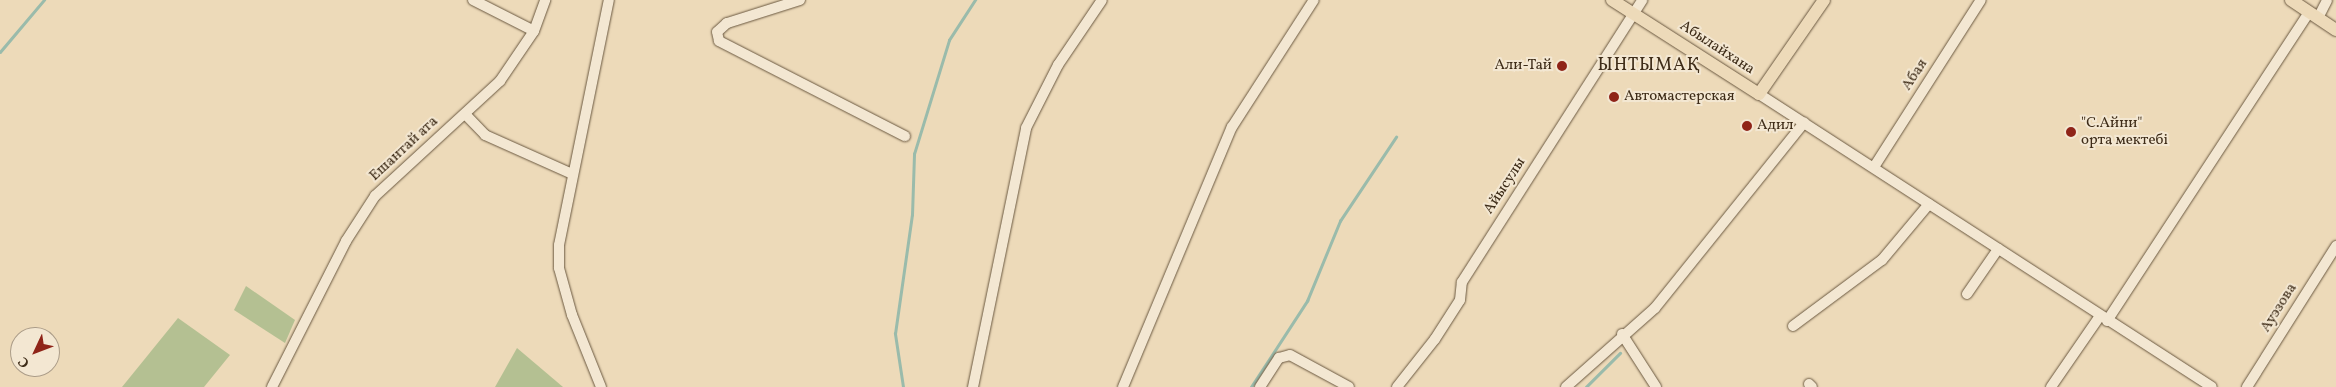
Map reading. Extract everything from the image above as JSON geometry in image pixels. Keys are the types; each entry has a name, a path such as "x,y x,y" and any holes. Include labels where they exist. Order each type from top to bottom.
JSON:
{"main road":[{"name":"Абылайхана","path":"1612,0 1759,94 1824,0"},
{"path":"2291,0 2336,30"}],"street":[{"path":"473,0 534,32"},
{"name":"Ешантай ата","path":"272,387 346,241 375,196 465,114 516,62 534,32 545,0"},
{"path":"601,387 559,268 559,245 609,0"},
{"path":"800,0 726,23 717,32 719,41 905,136"},
{"path":"973,387 1026,128 1058,65 1102,0"},
{"path":"1123,387 1232,127 1314,0"},
{"name":"Айысулы","path":"1397,387 1460,300 1462,282 1642,0"},
{"name":"Абая","path":"1874,167 1982,0"},
{"path":"2051,387 2103,318 2314,15 2327,0"},
{"path":"1759,94 2212,387"},
{"path":"465,114 485,135 572,174"},
{"path":"1566,387 1622,334 1655,308 1804,123"},
{"path":"1793,326 1882,260 1929,204"},
{"name":"Ауэзова","path":"2247,387 2336,246"},
{"path":"1967,294 1998,249"},
{"path":"1622,334 1656,387"},
{"path":"1260,387 1278,358 1290,355 1349,387"}],"green space":[{"path":"246,286 295,320 285,343 234,310"},
{"path":"178,318 230,355 204,387 122,387"},
{"path":"517,348 563,387 495,387"}],"waterway":[{"path":"0,52 44,0"},
{"path":"903,387 895,334 912,215 914,154 949,40 975,0"},
{"path":"1251,387 1307,301 1340,221 1396,137"},
{"path":"1586,387 1620,353"}],"place":[{"name":"Али-Тай","path":"1562,66"},
{"name":"Автомастерская","path":"1614,97"},
{"name":"Адил","path":"1747,126"},
{"name":"\"С.Айни\" орта мектебі","path":"2071,132"}],"district":[{"name":"ЫНТЫМАҚ","path":"1649,66"}]}
